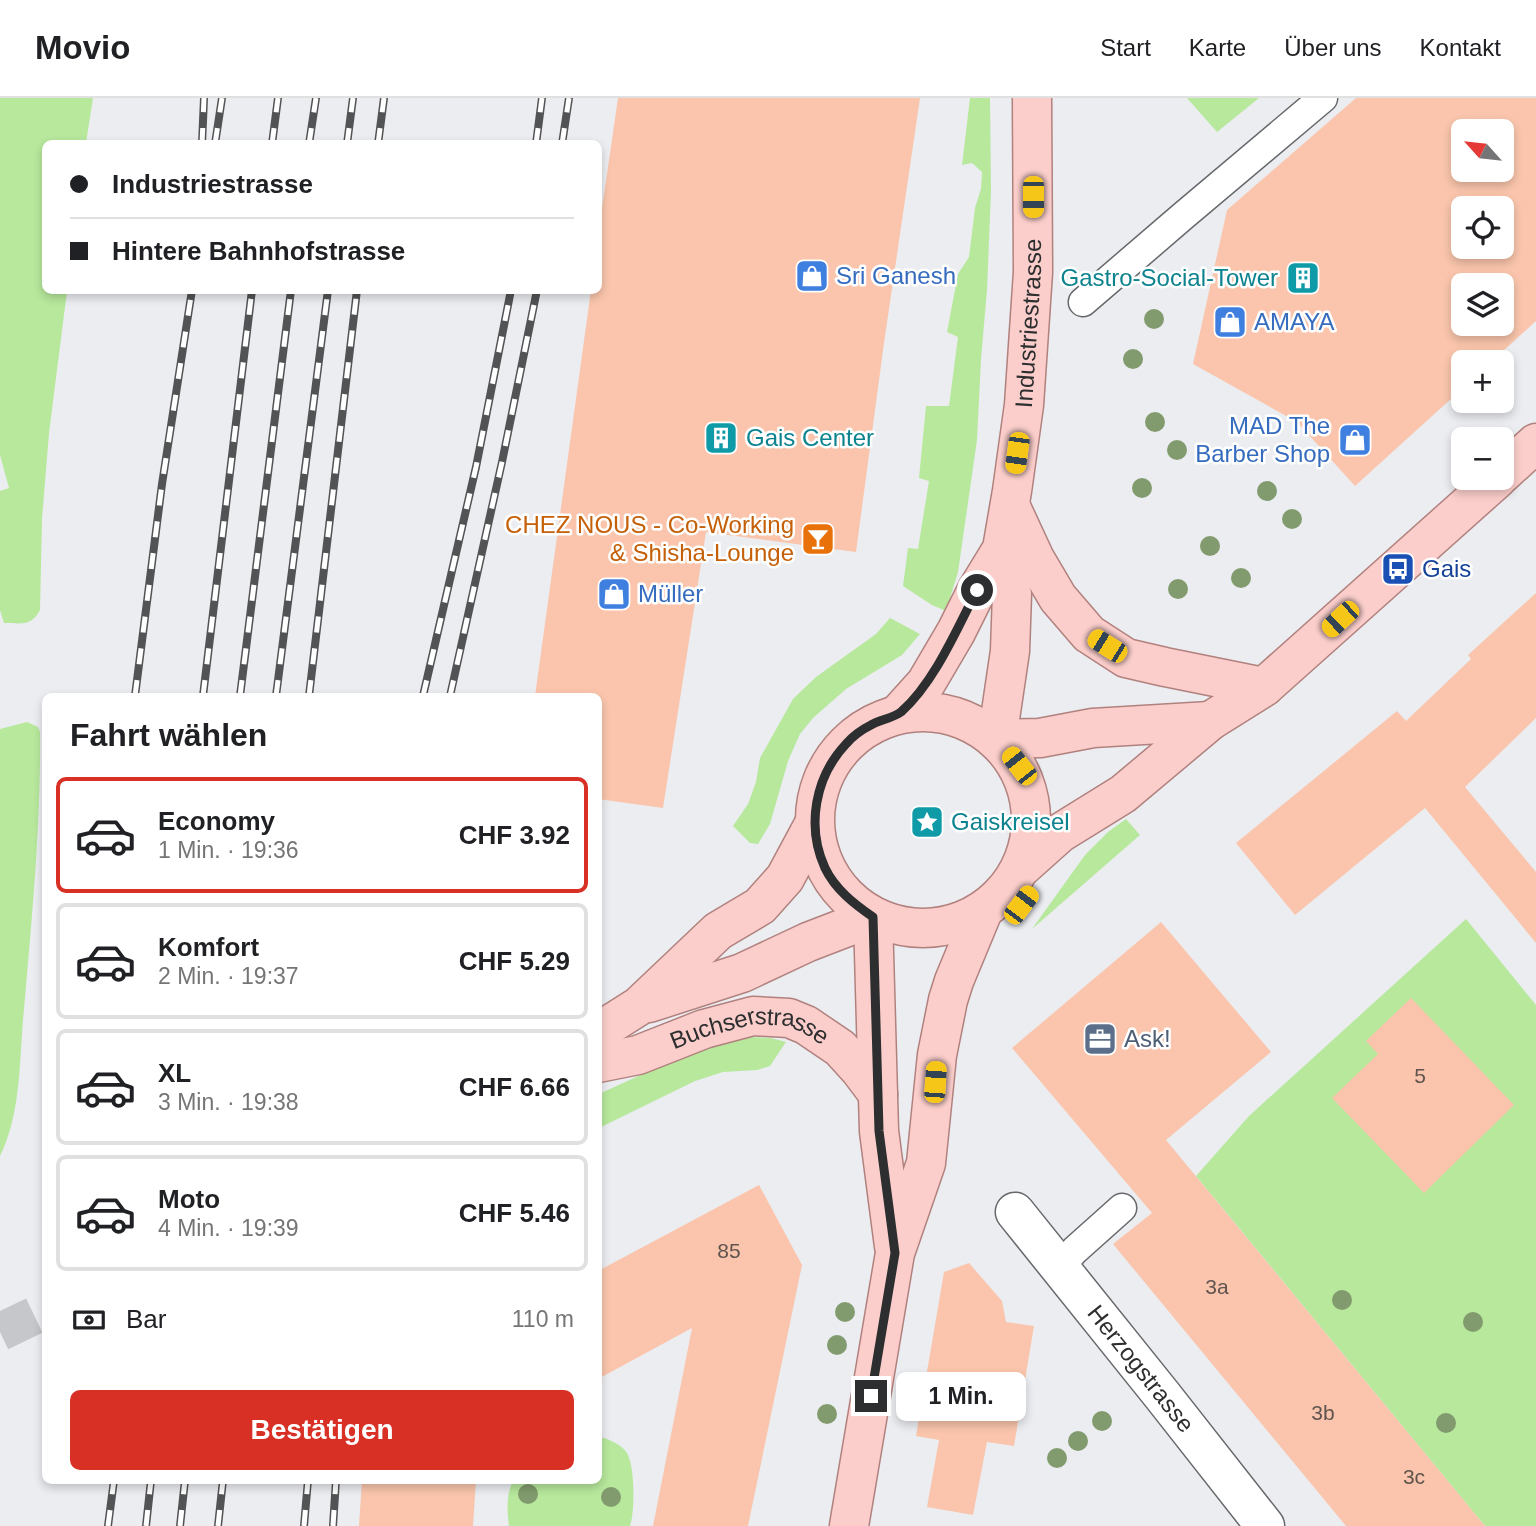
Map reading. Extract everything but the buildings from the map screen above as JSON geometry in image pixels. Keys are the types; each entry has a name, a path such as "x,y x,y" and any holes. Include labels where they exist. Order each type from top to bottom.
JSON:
{"main road":[{"name":"Industriestrasse","path":"899,713 926,683 1002,549 1024,405 1033,272 1032,98"},
{"path":"1514,463 1536,443"},
{"path":"1022,867 1031,833 1030,799 1019,766 997,739 976,724 951,714 925,711 899,713 871,725 846,743 828,767 817,794 814,824 817,847 838,888 854,904 873,917 900,927 928,929 957,924 983,912 1005,892 1022,867 1060,833 1123,794 1210,721 1264,687 1484,490"},
{"path":"1010,505 1034,559 1058,598 1089,634 1126,658 1264,687"},
{"name":"Industriestrasse","path":"997,739 1011,639 1012,594 1002,549"},
{"path":"997,739 1040,738 1093,727 1210,721"},
{"path":"954,981 991,944 1086,817"},
{"name":"Buchserstrasse","path":"602,1029 639,1006 718,931 760,906 785,878 814,824"},
{"path":"849,1526 895,1253 926,1163 937,1055 948,1000 983,912"},
{"path":"873,917 881,1153 895,1253"},
{"name":"Buchserstrasse","path":"639,1006 742,973 808,942 873,917"},
{"name":"Buchserstrasse","path":"602,1062 638,1055 704,1028 753,1016 789,1018 806,1025 841,1048 878,1094"}],"street":[{"name":"Herzogstrasse","path":"1015,1212 1265,1526"}],"lane":[{"path":"1083,302 1322,98"},
{"path":"1060,1266 1122,1208"}],"green space":[{"path":"0,98 93,98 86,140 42,140 42,294 67,294 49,433 42,519 40,610 29,622 4,623 0,610 0,491 9,488 0,455"},
{"path":"970,98 990,98 991,191 987,290 977,440 958,572 946,611 903,586 908,548 918,549 929,481 919,478 926,406 949,406 958,337 947,332 958,274 969,257 975,208 981,189 982,172 972,163 962,165"},
{"path":"1187,98 1259,98 1217,132"},
{"path":"890,618 920,634 902,655 846,689 813,718 800,734 788,761 770,824 758,844 750,843 733,826 748,804 756,782 760,758 793,699 816,677 876,634"},
{"path":"27,722 38,727 40,732 35,870 16,1103 0,1156 0,729"},
{"path":"1126,819 1140,835 1032,929 1085,855 1108,832"},
{"path":"1466,919 1536,1005 1536,1526 1485,1526 1196,1176 1249,1116"},
{"path":"751,1037 786,1042 770,1066 757,1070 723,1072 695,1081 602,1127 602,1093 706,1045"},
{"path":"602,1438 610,1440 625,1450 630,1459 633,1511 630,1526 509,1526 509,1492 512,1484 602,1484"}],"tunnel":[{"path":"0,1332 42,1312"}],"railway":[{"path":"202,140 204,98"},
{"path":"216,140 222,98"},
{"path":"273,140 278,98"},
{"path":"310,140 316,98"},
{"path":"348,140 353,98"},
{"path":"379,140 384,98"},
{"path":"537,140 542,98"},
{"path":"563,140 569,98"},
{"path":"135,693 162,484 191,294"},
{"path":"203,693 252,294"},
{"path":"240,693 290,294"},
{"path":"276,693 327,294"},
{"path":"309,693 357,294"},
{"path":"424,693 476,467 510,294"},
{"path":"451,693 536,294"},
{"path":"108,1526 113,1484"},
{"path":"146,1526 151,1484"},
{"path":"180,1526 185,1484"},
{"path":"218,1526 223,1484"},
{"path":"304,1526 308,1484"},
{"path":"333,1526 336,1484"}],"place":[{"name":"Sri Ganesh","path":"812,276"},
{"name":"Gastro-Social-Tower","path":"1303,278"},
{"name":"AMAYA","path":"1230,322"},
{"name":"Gais Center","path":"721,438"},
{"name":"MAD The Barber Shop","path":"1355,440"},
{"name":"CHEZ NOUS - Co-Working & Shisha-Lounge","path":"818,539"},
{"name":"Gais","path":"1398,569"},
{"name":"Müller","path":"614,594"},
{"name":"Gaiskreisel","path":"927,822"},
{"name":"Ask!","path":"1100,1039"}],"route":[{"path":"871,1396 895,1253 879,1131 873,917 854,904 838,888 826,869 817,847 814,824 817,794 828,767 846,743 871,725 899,713 926,683 977,590"}]}
